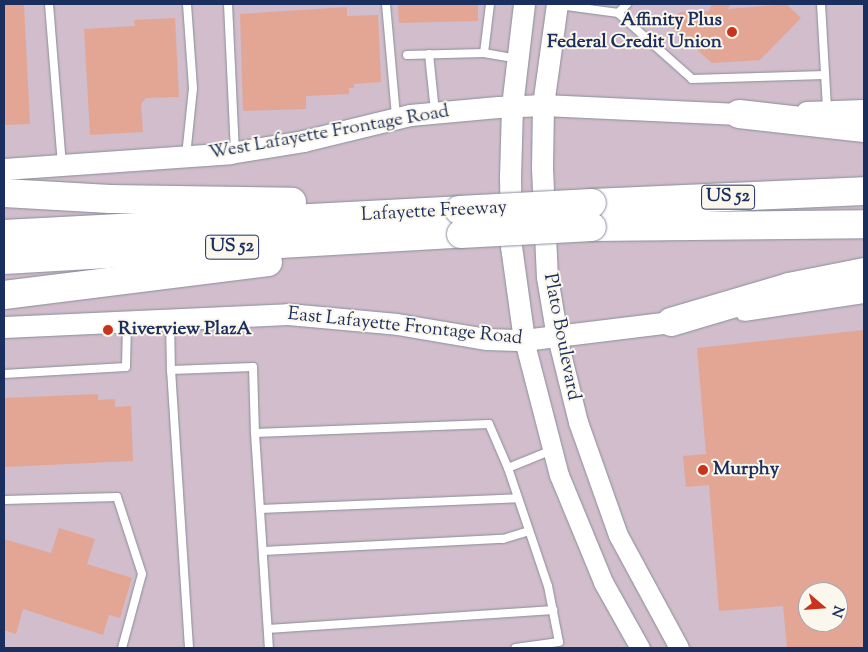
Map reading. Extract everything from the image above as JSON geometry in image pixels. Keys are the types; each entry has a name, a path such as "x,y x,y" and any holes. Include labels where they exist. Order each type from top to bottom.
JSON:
{"highway":[{"path":"739,114 864,128"},
{"name":"Lafayette Freeway","path":"4,260 452,223 592,215 864,191"},
{"path":"4,192 110,199 338,203 452,223"},
{"name":"Lafayette Freeway","path":"592,215 864,224"},
{"path":"4,295 284,260 452,223"},
{"name":"Lafayette Freeway","path":"4,234 452,223"},
{"path":"671,322 789,287 864,272"}],"main road":[{"name":"Plato Boulevard","path":"524,4 512,106 512,246 524,340"},
{"name":"Plato Boulevard","path":"556,4 543,105 543,217 557,337"},
{"name":"West Lafayette Frontage Road","path":"4,169 185,158 235,152 303,141 396,118 512,106 543,105 739,114"},
{"name":"East Lafayette Frontage Road","path":"4,327 288,314 397,324 487,339 524,340 671,322"}],"street":[{"name":"West Lafayette Frontage Road","path":"739,114 864,109"},
{"name":"East Lafayette Frontage Road","path":"671,322 864,293"},
{"name":"Plato Boulevard","path":"557,337 578,422 615,526 679,648"},
{"name":"Plato Boulevard","path":"524,340 552,450 583,537 640,648"}],"lane":[{"path":"49,4 62,166"},
{"path":"185,158 193,88 187,4"},
{"path":"228,4 235,152"},
{"path":"386,4 396,118"},
{"path":"484,53 490,4"},
{"path":"556,4 618,13 692,79 825,75"},
{"path":"618,13 627,4"},
{"path":"822,4 828,110"},
{"path":"407,55 484,53 517,59"},
{"path":"429,54 435,113"},
{"path":"170,318 171,370 189,648"},
{"path":"4,374 126,366 127,320"},
{"path":"171,370 253,366 255,433 269,648"},
{"path":"255,433 489,424 508,468 529,531 552,610 559,642 511,648"},
{"path":"508,468 552,450"},
{"path":"4,500 117,496 142,574 122,648"},
{"path":"260,509 518,498"},
{"path":"263,551 503,539 529,531"},
{"path":"268,629 552,610"}],"shaded area":[{"path":"4,4 864,4 864,648 4,648"}],"building":[{"path":"4,4 24,4 30,124 4,125"},
{"path":"398,4 478,4 478,21 399,23"},
{"name":"Affinity Plus Federal Credit Union","path":"712,4 730,4 728,9 786,4 801,18 760,60 712,63 667,23 680,12 709,11"},
{"path":"347,7 347,16 378,15 381,82 354,84 354,88 349,88 349,94 306,96 306,109 243,111 240,14"},
{"path":"175,18 179,97 146,98 141,104 143,132 90,135 84,29 135,26 134,20"},
{"path":"864,330 864,648 787,648 783,606 719,611 709,485 686,487 683,456 706,454 697,348"},
{"path":"98,394 98,400 115,399 115,407 131,406 133,461 4,467 4,398"},
{"path":"59,528 95,539 87,564 132,578 120,618 109,615 103,635 23,609 16,634 4,630 4,539 51,553"}],"place":[{"name":"Affinity Plus Federal Credit Union","path":"732,32"},
{"name":"Riverview PlazA","path":"108,330"},
{"name":"Murphy","path":"703,470"}]}
